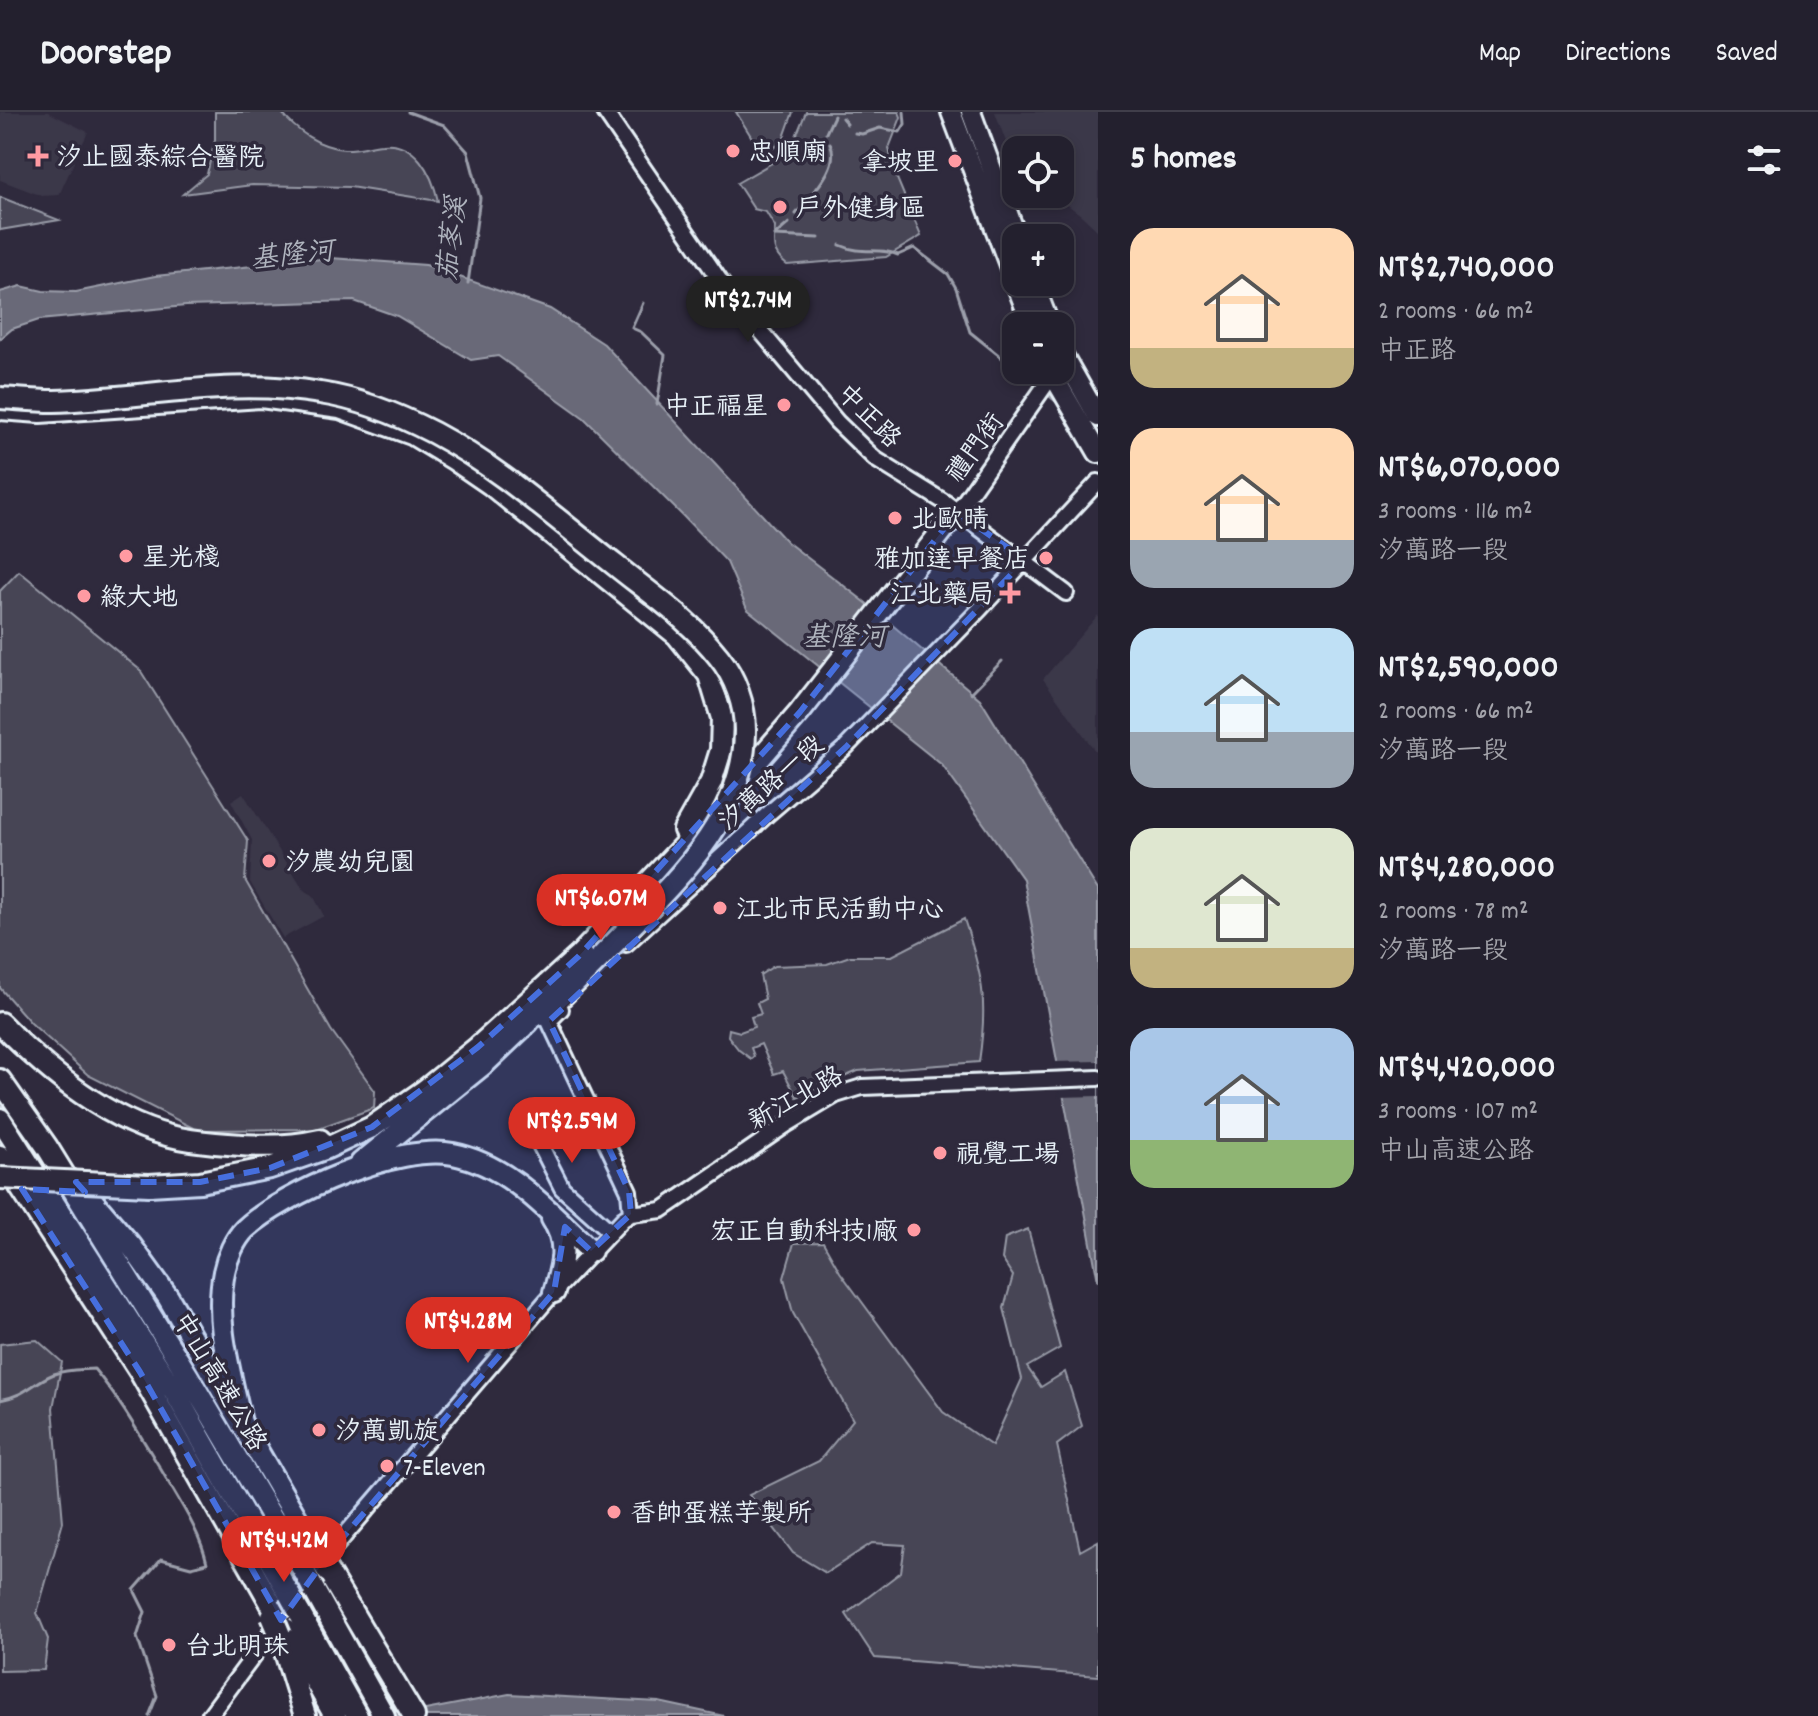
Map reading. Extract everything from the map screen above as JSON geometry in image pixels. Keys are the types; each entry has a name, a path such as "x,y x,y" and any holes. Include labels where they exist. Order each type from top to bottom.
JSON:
{"highway":[{"path":"0,398 54,401 212,388 280,387 323,393 384,410 434,433 495,471 673,611 721,659 741,701 745,730 740,765 719,823 701,851 589,957 425,1090 401,1117 387,1144 350,1171"},
{"path":"0,409 40,412 261,397 340,408 412,434 455,460 552,533 677,635 709,675 722,718 721,750 702,801 654,876"},
{"path":"0,1188 147,1192 270,1168 401,1117 452,1092 528,1022 544,1014 654,876 800,712 957,512"},
{"path":"0,1023 38,1061 114,1113 177,1138 247,1146 291,1145 401,1117"},
{"name":"中山高速公路","path":"0,1080 47,1147 188,1376 386,1716"},
{"name":"中山高速公路","path":"0,1119 174,1391 294,1603 335,1703 357,1716"},
{"path":"47,1147 132,1247 168,1297 414,1716"},
{"path":"241,1423 224,1339 221,1301 224,1271 231,1250 243,1231 273,1207 350,1171 410,1154 453,1153 480,1162 529,1192 591,1251"},
{"path":"0,1156 140,1372 278,1623 335,1703"},
{"path":"0,1178 147,1192"},
{"path":"542,1206 562,1238 562,1265 554,1292"},
{"path":"278,1623 305,1716"}],"main road":[{"path":"951,112 1009,224"},
{"path":"971,112 1010,272 1026,312"},
{"path":"1060,384 1098,453"},
{"path":"1066,384 1098,417"}],"street":[{"name":"中正路","path":"605,112 727,291 837,422 875,459 957,512 1066,593"},
{"name":"禮門街","path":"957,512 1044,384"},
{"path":"1025,560 1098,482"},
{"name":"汐萬路一段","path":"631,1214 629,1191 549,1021 622,948 852,741 1025,560"},
{"name":"新江北路","path":"631,1214 662,1210 782,1127 836,1095 862,1087 1098,1078"},
{"path":"522,1130 535,1135 562,1188 610,1231"},
{"path":"209,1716 333,1549 554,1292 610,1231 631,1214"}],"highlighted area":[{"path":"957,512 1025,560 846,747 549,1021 629,1191 631,1214 591,1251 565,1227 554,1292 333,1549 281,1620 140,1372 22,1189 85,1192 76,1182 200,1182 270,1168 372,1127 478,1047 579,956 800,712"}],"shaded area":[{"name":"汐止國泰綜合醫院","path":"0,112 48,112 88,132 59,195 42,196 0,180"},
{"path":"215,112 281,112 309,137 335,148 353,149 382,144 404,147 420,160 438,201 350,187 252,185 183,194 207,174 215,140"},
{"path":"736,112 793,112 782,143 762,154"},
{"path":"806,112 899,112 901,117 889,148 893,169 921,236 886,257 787,265 782,261 775,248 775,227 766,212 754,209 737,183 789,153"},
{"path":"995,112 1098,112 1098,231 1072,208 1074,136 1004,136"},
{"path":"0,197 59,220 0,230"},
{"path":"19,571 140,670 248,841 245,880 331,1030 375,1091 374,1108 316,1129 197,1130 88,1075 31,1023 0,988 0,591"},
{"path":"1098,615 1098,755 1043,679"},
{"name":"汐農幼兒園","path":"243,793 304,890 313,895 324,916 283,938 250,882 252,840 231,801"},
{"path":"964,919 982,989 979,1062 858,1071 797,1097 783,1071 774,1074 761,1044 751,1048 754,1056 751,1059 728,1036 729,1029 740,1032 754,1027 751,1017 761,1014 757,1003 765,999 760,975 774,966 827,964 850,956 892,956"},
{"path":"1028,1229 1060,1348 1027,1367 1041,1387 1065,1372 1082,1426 1057,1445 1080,1551 1098,1541 1098,1676 875,1658 846,1614 901,1572 905,1545 872,1543 826,1573 793,1553 749,1495 819,1461 853,1420 793,1313 784,1278 794,1243 823,1242 840,1272 943,1412 992,1446 1022,1379 1004,1308 1013,1276 1002,1259 1005,1238"},
{"path":"37,1340 62,1362 53,1408 63,1522 37,1613 48,1639 44,1670 0,1671 0,1344"}],"water":[{"name":"基隆河","path":"331,258 426,265 550,309 604,344 787,542 865,602 980,699 1098,890 1098,1281 1023,879 942,765 747,609 727,562 584,418 498,356 471,360 397,316 354,301 186,306 39,320 12,329 0,339 0,292 21,286 43,291 76,292 155,276"},
{"path":"509,1694 659,1702 724,1716 394,1716"}],"pier":[{"path":"1098,1061 1098,1096 1059,1097 1053,1062"}],"waterway":[{"name":"茄苳溪","path":"408,112 444,125 468,152 480,198 468,283"},
{"path":"855,133 880,128 900,132 905,124 904,112"},
{"path":"826,133 834,116"},
{"path":"842,118 847,124"},
{"path":"796,214 828,171 833,152 830,143"},
{"path":"774,236 789,223"},
{"path":"774,236 819,238"},
{"path":"840,245 898,255 914,248 948,274 956,288 970,332 1002,358"},
{"path":"643,303 632,328 641,332 665,355 657,404"},
{"path":"1035,384 1039,387"},
{"path":"1045,392 1064,412"},
{"path":"971,693 1002,661"},
{"path":"0,1400 17,1395 54,1374 94,1369 130,1420 194,1528 207,1563 191,1567 161,1559 134,1590 145,1612 137,1637 157,1696 149,1716"}],"place":[{"name":"忠順廟","path":"733,151"},
{"name":"汐止國泰綜合醫院","path":"38,156"},
{"name":"拿坡里","path":"955,161"},
{"name":"戶外健身區","path":"780,207"},
{"name":"中正福星","path":"784,405"},
{"name":"北歐晴","path":"895,518"},
{"name":"星光棧","path":"126,556"},
{"name":"雅加達早餐店","path":"1046,558"},
{"name":"江北藥局","path":"1010,593"},
{"name":"綠大地","path":"84,596"},
{"name":"汐農幼兒園","path":"269,861"},
{"name":"江北市民活動中心","path":"720,908"},
{"name":"視覺工場","path":"940,1153"},
{"name":"宏正自動科技1廠","path":"914,1230"},
{"name":"汐萬凱旋","path":"319,1430"},
{"name":"7-Eleven","path":"387,1466"},
{"name":"香帥蛋糕芋製所","path":"614,1512"},
{"name":"台北明珠","path":"169,1645"}]}
